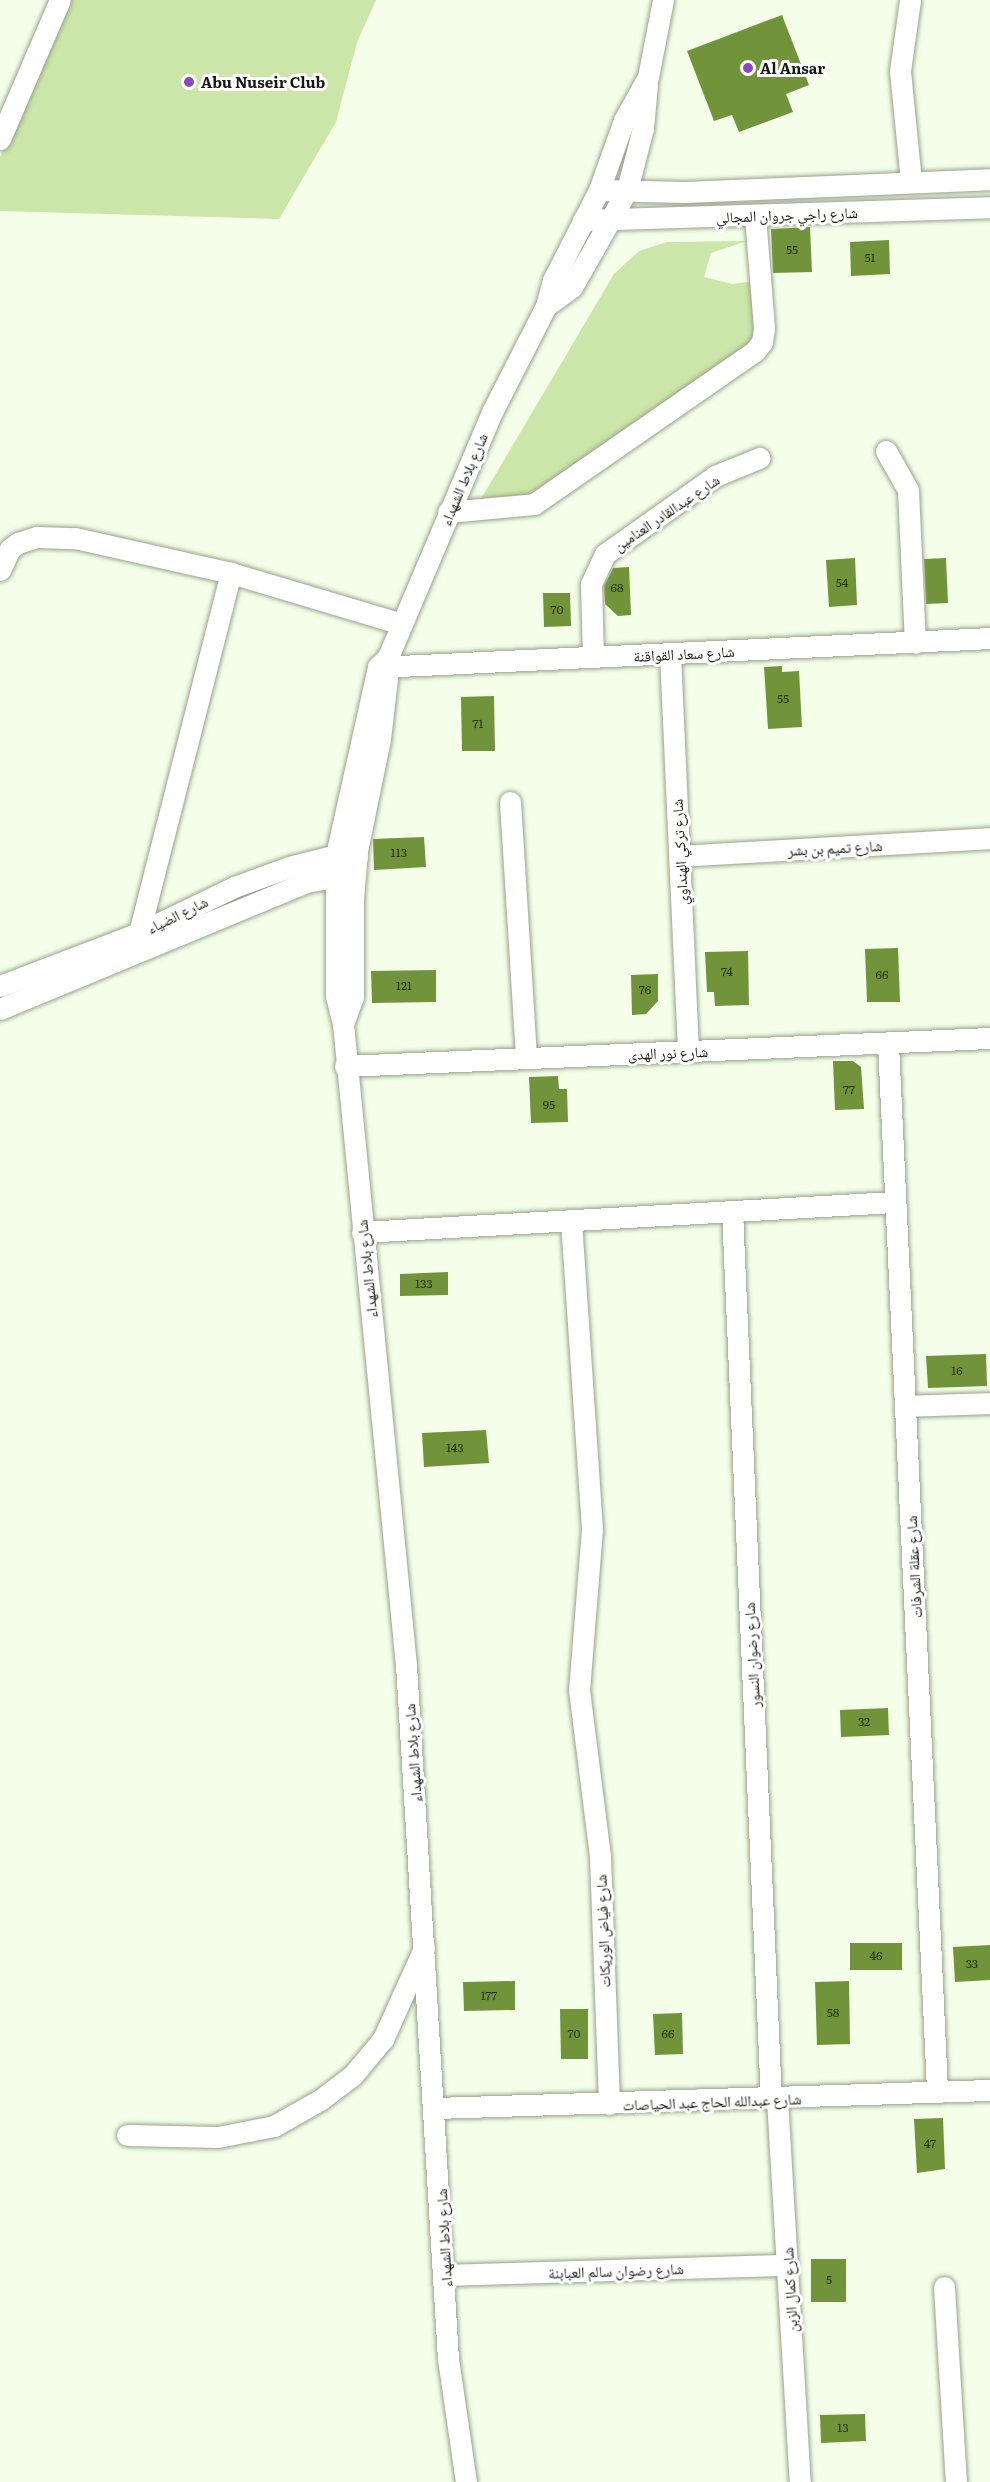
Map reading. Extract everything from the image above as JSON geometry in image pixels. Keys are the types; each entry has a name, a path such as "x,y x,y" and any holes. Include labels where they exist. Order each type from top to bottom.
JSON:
{"street":[{"path":"0,139 60,0"},
{"name":"شارع بلاط الشهداء","path":"546,306 572,287 627,190 643,128 648,77 663,0"},
{"path":"910,0 900,71 911,181"},
{"name":"شارع بلاط الشهداء","path":"466,2482 452,2399 426,1945 406,1665 345,1066 344,1024 336,996 346,856 386,664 492,412 546,306 553,280 599,190 624,120 648,77"},
{"path":"986,179 986,207"},
{"name":"شارع راجي جروان المجالي","path":"599,190 685,192 986,179"},
{"name":"شارع راجي جروان المجالي","path":"583,220 986,207"},
{"path":"448,512 534,504 755,351 762,342 764,328 755,216"},
{"path":"886,451 908,490 915,643"},
{"name":"شارع عبدالقادر العنامين","path":"593,657 591,584 605,554 715,476 759,458"},
{"path":"0,570 10,549 37,537 75,538 231,573 402,624"},
{"path":"139,933 231,573"},
{"name":"شارع سعاد القواقنة","path":"386,664 670,654 990,638"},
{"name":"شارع تركي الهنداوي","path":"670,654 688,1051"},
{"path":"510,802 526,1058"},
{"name":"شارع تميم بن بشر","path":"679,856 990,838"},
{"name":"شارع الضياء","path":"0,986 139,933 234,887 310,859 346,856"},
{"name":"شارع الضياء","path":"0,1009 179,937 247,904 306,882 345,878"},
{"name":"شارع نور الهدى","path":"345,1066 990,1038"},
{"name":"شارع عقلة الشرفات","path":"888,1043 937,2091"},
{"path":"362,1232 894,1202"},
{"name":"شارع رضوان النسور","path":"732,1211 774,2099"},
{"name":"شارع فياض الوريكات","path":"571,1221 592,1529 579,1690 600,1857 609,2104"},
{"path":"905,1406 990,1403"},
{"path":"127,2135 218,2137 274,2126 320,2100 353,2075 383,2039 426,1945"},
{"name":"شارع عبدالله الحاج عبد الحياصات","path":"435,2108 774,2099 990,2090"},
{"name":"شارع كمال الزبن","path":"774,2099 788,2265 800,2482"},
{"name":"شارع رضوان سالم العبابنة","path":"445,2274 788,2265"},
{"path":"944,2287 956,2482"}],"green space":[{"name":"Abu Nuseir Club","path":"68,0 376,0 357,42 336,122 279,219 0,211 0,157"},
{"path":"747,241 711,253 704,277 732,284 754,281 758,337 531,503 478,504 614,274 639,251 667,242"}],"building":[{"name":"Al Ansar","path":"782,15 809,85 786,94 793,112 739,132 732,115 714,121 687,51"},
{"path":"810,227 812,272 773,273 771,229"},
{"path":"889,240 890,274 851,276 850,242"},
{"path":"855,558 857,605 829,607 826,560"},
{"path":"946,558 948,603 926,604 924,559"},
{"path":"629,567 631,615 618,616 605,604 604,586 613,568"},
{"path":"543,593 570,593 571,626 544,627"},
{"path":"782,666 782,672 799,671 802,727 768,729 764,667"},
{"path":"494,696 495,751 462,751 461,697"},
{"path":"424,837 426,867 374,870 373,839"},
{"path":"898,948 900,1002 867,1002 865,949"},
{"path":"748,951 749,1005 715,1006 714,992 707,992 705,952"},
{"path":"436,970 436,1002 372,1003 371,971"},
{"path":"658,974 658,1001 646,1014 632,1015 631,975"},
{"path":"833,1061 853,1061 861,1067 864,1109 835,1110"},
{"path":"558,1076 559,1089 567,1089 568,1122 531,1123 529,1077"},
{"path":"448,1272 448,1295 400,1296 400,1274"},
{"path":"986,1354 987,1386 928,1388 926,1356"},
{"path":"486,1430 489,1463 424,1467 422,1433"},
{"path":"888,1708 889,1735 841,1737 840,1710"},
{"path":"850,1943 902,1943 902,1970 850,1970"},
{"path":"990,1945 990,1980 955,1982 953,1947"},
{"path":"515,1981 515,2010 464,2011 463,1982"},
{"path":"849,1981 850,2044 817,2045 815,1982"},
{"path":"560,2009 588,2009 588,2059 561,2059"},
{"path":"682,2013 683,2054 655,2055 653,2014"},
{"path":"943,2118 945,2169 917,2173 914,2119"},
{"path":"811,2259 846,2259 846,2302 811,2302"},
{"path":"865,2414 866,2441 821,2443 820,2415"}],"place":[{"name":"Al Ansar","path":"748,68"},
{"name":"Abu Nuseir Club","path":"189,82"}]}
